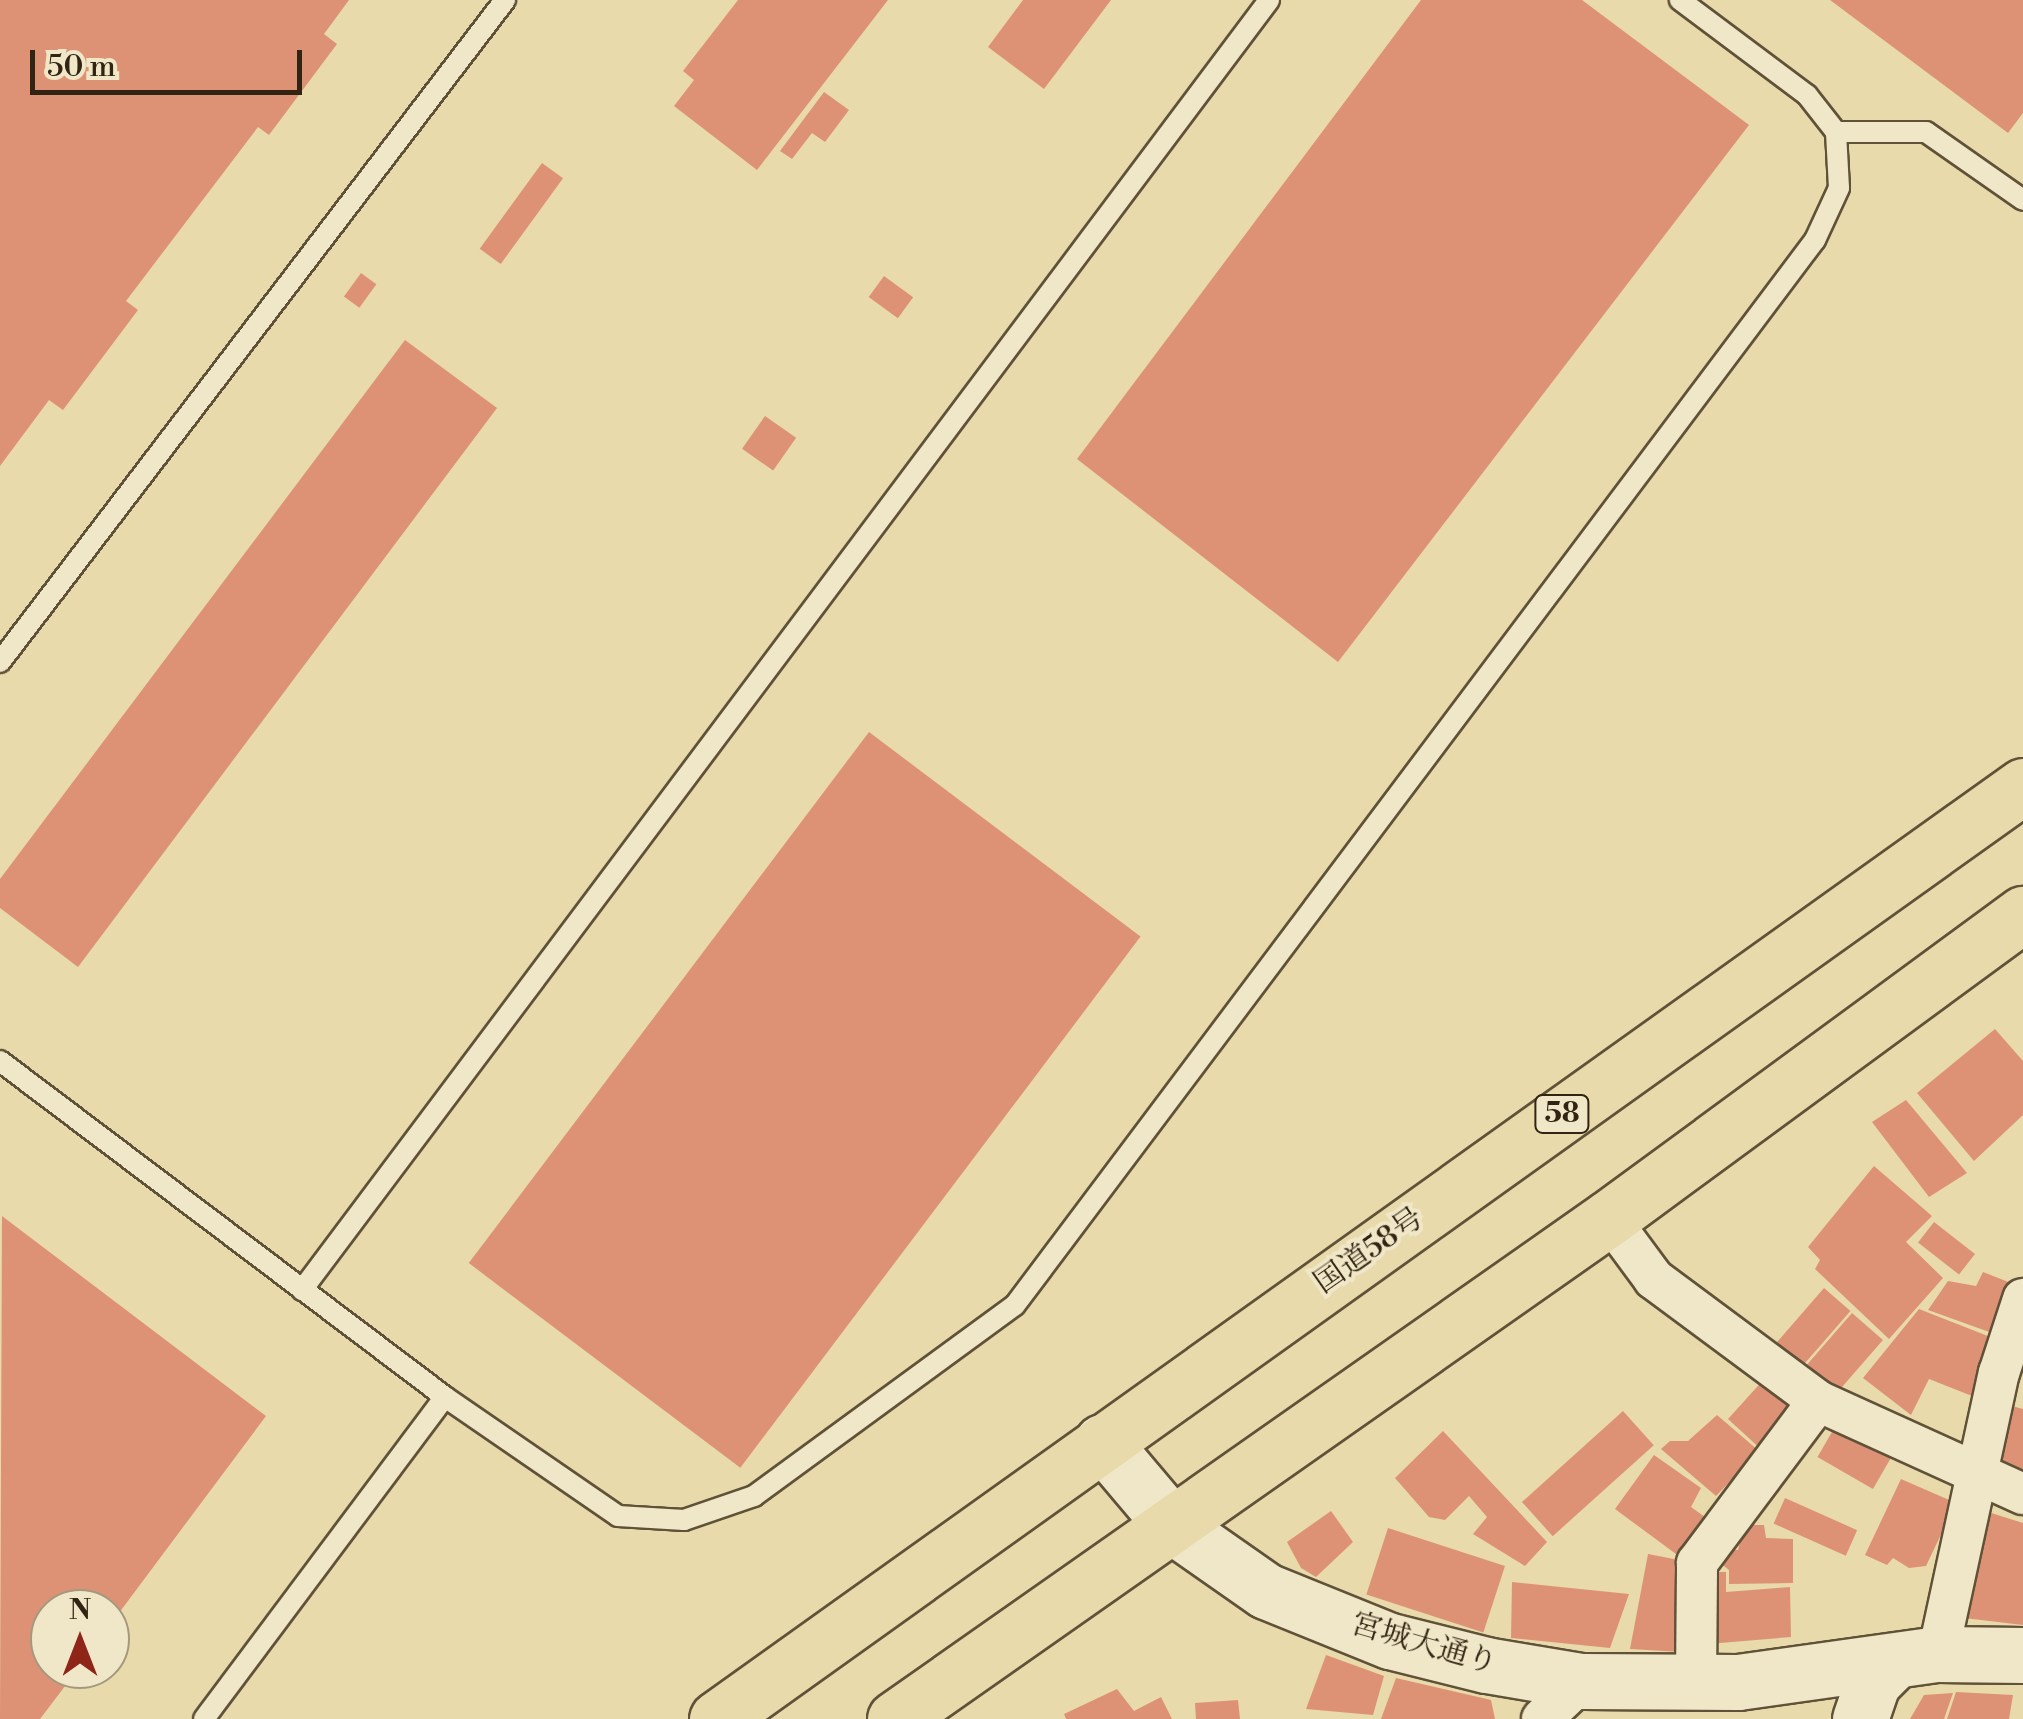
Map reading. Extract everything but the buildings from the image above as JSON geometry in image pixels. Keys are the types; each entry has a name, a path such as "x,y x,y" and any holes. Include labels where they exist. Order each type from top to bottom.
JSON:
{"highway":[{"name":"国道58号","path":"717,1719 2023,786"},
{"path":"894,1719 1609,1218 2023,914"}],"street":[{"path":"1609,1218 1654,1279 1818,1401 2023,1494"},
{"path":"1860,1719 1873,1682 1916,1658 1978,1475 1999,1373 2023,1300"},
{"path":"1696,1682 1697,1563 1818,1401"},
{"name":"宮城大通り","path":"1102,1442 1173,1526 1266,1591 1390,1640 1582,1681 1696,1682 1776,1700 1916,1658 2023,1654"},
{"path":"1542,1719 1582,1681"}],"lane":[{"path":"0,662 505,0"},
{"path":"302,1290 1269,0"},
{"path":"0,1061 445,1397 618,1516 684,1520 754,1496 1015,1305 1815,240 1839,188 1836,132 1807,95 1680,0"},
{"path":"1836,132 1926,132 2023,200"},
{"path":"204,1719 445,1397"}]}
